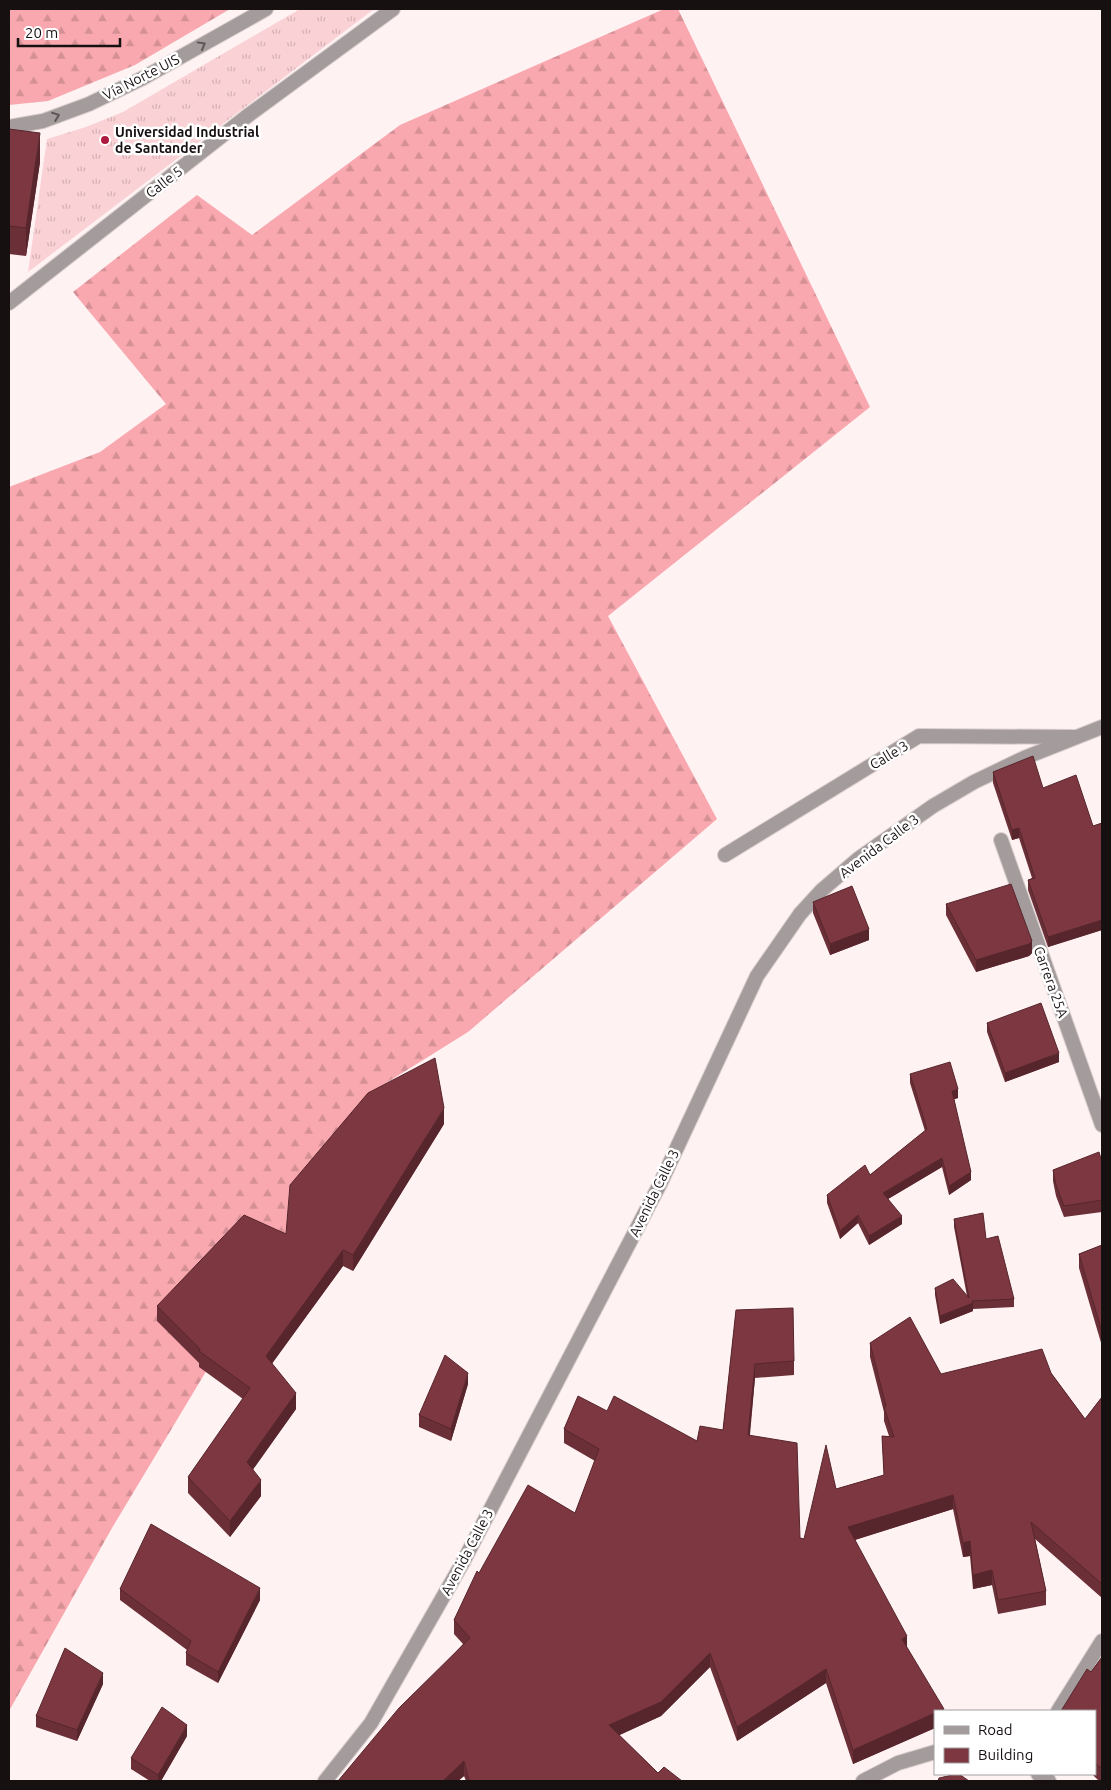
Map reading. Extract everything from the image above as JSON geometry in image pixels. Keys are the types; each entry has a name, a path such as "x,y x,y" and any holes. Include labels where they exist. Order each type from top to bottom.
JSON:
{"street":[{"name":"Vía Norte UIS","path":"9,127 43,121 89,104 143,78 266,9"},
{"name":"Calle 5","path":"9,304 246,117 393,9"},
{"name":"Avenida Calle 3","path":"325,1781 371,1723 463,1562 660,1184 738,1012 757,976 800,914 822,890 858,859 933,806 974,782 1102,727"},
{"name":"Calle 3","path":"725,855 919,736 1076,738"},
{"name":"Carrera 25A","path":"1001,840 1102,1124"},
{"path":"1059,1710 1102,1642"},
{"path":"863,1781 898,1763 934,1752"}],"green space":[{"path":"9,9 230,9 135,65 48,101 9,105"},
{"path":"300,9 374,9 28,272 47,139 86,127 123,112"},
{"path":"664,9 678,9 870,407 608,616 717,819 468,1032 375,1090 112,1528 9,1711 9,487 100,452 166,404 73,292 197,195 252,235 400,125"}],"building":[{"path":"9,129 40,133 26,228 9,226"},
{"path":"1033,756 1043,788 1076,775 1093,826 1102,823 1102,920 1048,937 1028,880 1035,878 1019,828 1012,830 993,772"},
{"path":"1011,884 1032,941 1029,944 976,960 946,904"},
{"path":"852,886 869,929 830,944 813,902"},
{"path":"1041,1003 1059,1053 1005,1073 987,1023"},
{"path":"435,1058 444,1108 353,1255 343,1250 266,1356 296,1393 247,1462 261,1480 230,1521 188,1477 250,1388 199,1351 200,1349 157,1306 244,1215 286,1234 290,1185 368,1093"},
{"path":"950,1062 958,1089 952,1091 971,1172 949,1186 942,1158 883,1193 902,1216 869,1236 858,1215 840,1231 827,1195 865,1165 870,1175 927,1129 910,1074"},
{"path":"1099,1152 1102,1162 1102,1200 1064,1206 1056,1185 1053,1170"},
{"path":"983,1213 986,1239 998,1236 1014,1299 972,1301 973,1303 940,1316 935,1288 953,1279 969,1298 954,1219"},
{"path":"1102,1245 1102,1332 1079,1254"},
{"path":"793,1308 794,1361 755,1364 748,1435 797,1443 800,1538 804,1539 826,1445 836,1489 884,1475 882,1436 894,1437 884,1407 886,1406 870,1343 910,1317 941,1374 1042,1349 1051,1373 1085,1419 1102,1397 1102,1584 1031,1522 1046,1591 998,1600 992,1570 973,1575 970,1541 963,1543 953,1495 848,1527 907,1636 902,1639 944,1709 934,1710 934,1713 853,1750 826,1669 737,1727 710,1653 661,1702 609,1725 658,1773 664,1767 682,1781 469,1781 464,1761 443,1781 338,1781 399,1708 470,1638 454,1620 477,1571 479,1573 528,1485 575,1513 599,1449 564,1429 578,1396 607,1411 614,1396 697,1441 700,1426 723,1430 736,1310"},
{"path":"445,1355 468,1373 451,1429 419,1415"},
{"path":"151,1524 260,1588 218,1672 186,1653 191,1641 120,1589"},
{"path":"65,1648 103,1673 77,1730 36,1716"},
{"path":"1102,1657 1102,1767 1099,1767 1096,1763 1096,1710 1062,1710 1087,1669 1091,1672"},
{"path":"162,1707 187,1725 158,1775 131,1758"},
{"path":"960,1775 969,1781 938,1781 939,1778"}],"place":[{"name":"Universidad Industrial de Santander","path":"105,140"}]}
